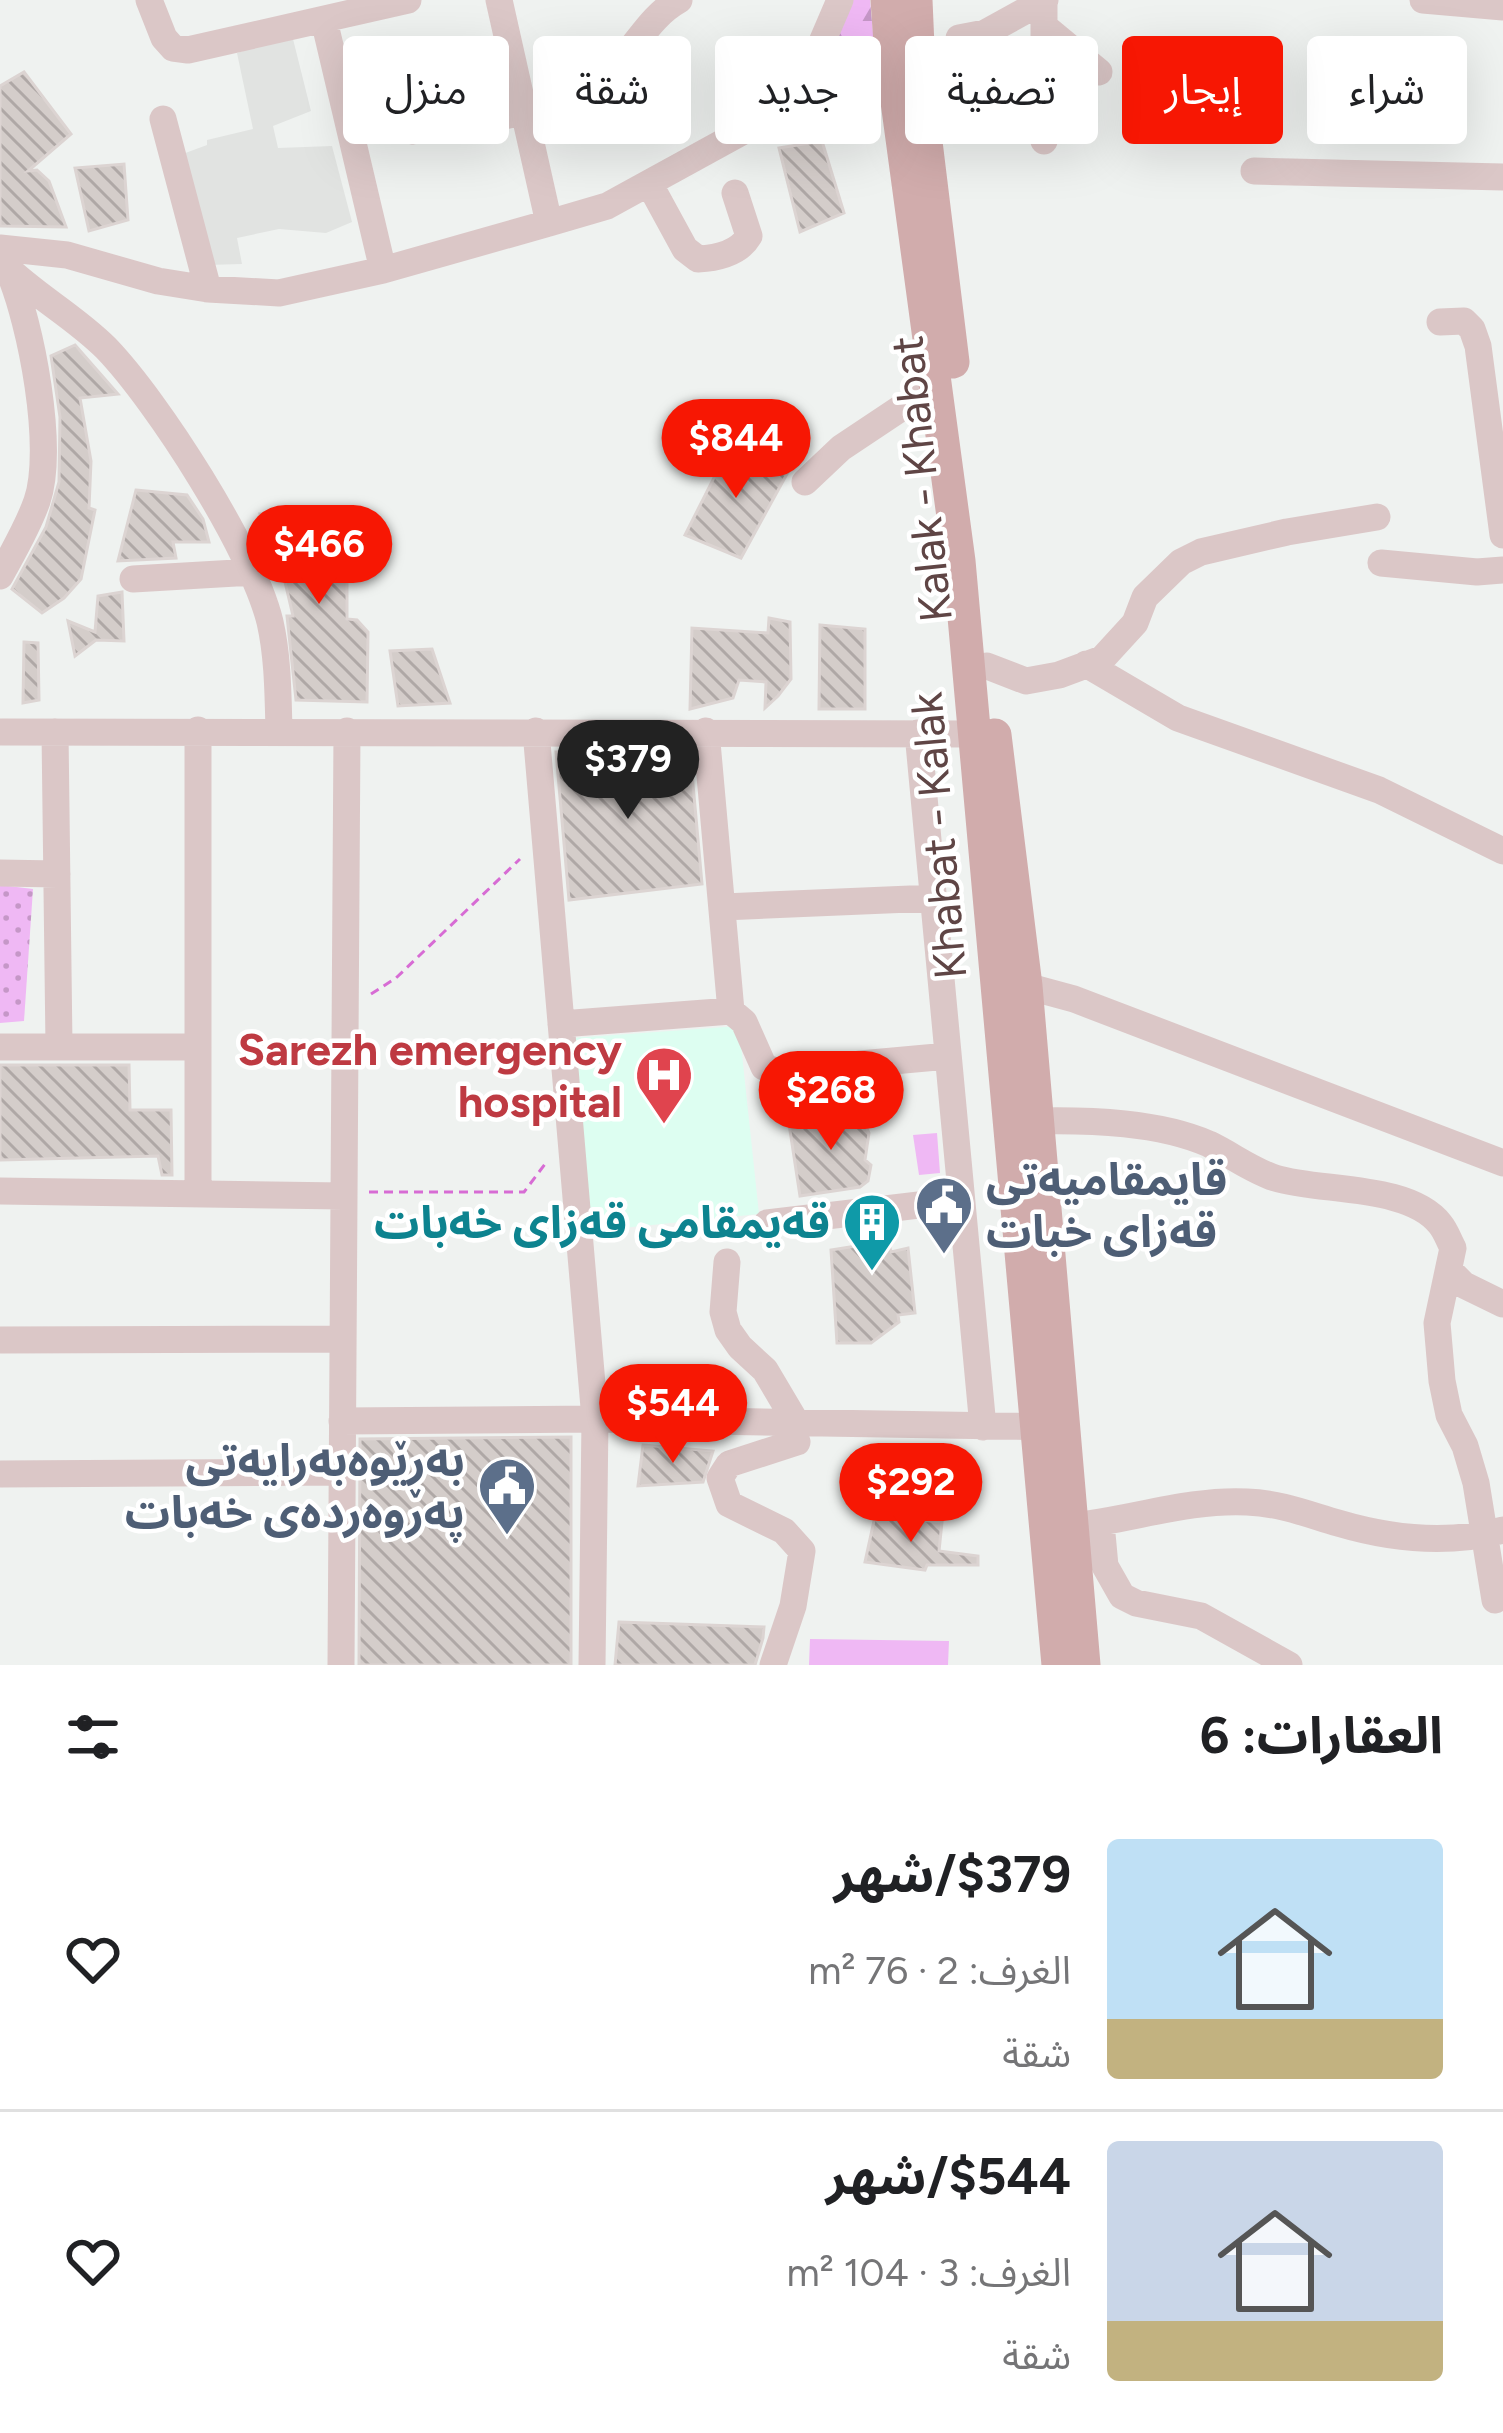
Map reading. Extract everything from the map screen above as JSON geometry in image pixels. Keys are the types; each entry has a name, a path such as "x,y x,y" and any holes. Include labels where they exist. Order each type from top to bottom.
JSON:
{"main road":[{"name":"Khabat - Kalak","path":"887,0 958,561 1051,1427 1058,1665"},
{"name":"Kalak - Khabat","path":"916,0 918,75 1026,986 1051,1427 1086,1524 1084,1665"},
{"path":"881,56 891,57"}],"street":[{"path":"148,0 164,38 173,48 188,50 315,14 408,0"},
{"path":"499,0 549,224"},
{"path":"509,114 585,88 607,74 646,12 679,0"},
{"path":"825,36 841,0"},
{"path":"1423,0 1503,8"},
{"path":"969,36 1045,11 1099,72"},
{"path":"315,14 383,270"},
{"path":"163,119 208,289"},
{"path":"2,259 67,255 158,281 279,293 383,270 607,206 720,144"},
{"path":"1254,170 1503,177"},
{"path":"649,183 686,249 698,259 743,246 749,236 735,193"},
{"path":"2,259 124,368 190,464 253,572 273,639 279,731"},
{"path":"0,576 37,500 43,458 28,326 2,259"},
{"path":"1441,322 1464,321 1478,346 1503,535"},
{"path":"805,482 841,448 934,386"},
{"path":"987,666 1026,681 1059,675 1102,658 1135,622 1145,597 1168,573 1201,552 1377,518"},
{"path":"1381,563 1503,570"},
{"path":"134,579 253,572"},
{"path":"1086,664 1178,718 1379,790 1503,851"},
{"path":"198,730 198,1194"},
{"path":"0,731 973,734"},
{"path":"341,1665 347,731"},
{"path":"536,731 595,1419 592,1665"},
{"path":"706,731 731,1012"},
{"path":"55,732 59,1046"},
{"path":"918,733 983,1427"},
{"path":"0,873 57,874"},
{"path":"723,907 934,898"},
{"path":"1026,986 1074,999 1498,1158"},
{"path":"561,1024 731,1012 744,1022 764,1066 801,1080 835,1078 860,1064 948,1056"},
{"path":"0,1047 198,1046"},
{"path":"1037,1121 1081,1120 1167,1133 1208,1144 1273,1177 1418,1207 1439,1222 1453,1248 1436,1323 1442,1381 1449,1415 1466,1445 1493,1533 1495,1600"},
{"path":"0,1191 343,1196"},
{"path":"767,1223 961,1200"},
{"path":"727,1262 723,1312 728,1330 765,1370 797,1442 730,1463 720,1478 729,1504 784,1531 802,1551 793,1606 773,1665"},
{"path":"1450,1271 1464,1285 1503,1304"},
{"path":"0,1340 343,1339"},
{"path":"342,1421 595,1419 1051,1427"},
{"path":"0,1474 342,1472"},
{"path":"1289,1665 1202,1616 1122,1596 1086,1524 1243,1501 1283,1505 1341,1524 1419,1540 1493,1533"}],"path":[{"path":"345,995 376,994 520,859"},
{"path":"343,1196 524,1192 549,1159"}],"shaded area":[{"path":"292,35 311,111 273,126 278,148 332,146 352,222 326,233 279,229 237,238 242,264 207,265 180,155 207,145 207,140 253,129 237,53"},
{"name":"Sarezh emergency hospital","path":"739,1026 759,1214 584,1232 573,1038"}],"green space":[{"path":"852,0 870,0 873,36 837,36"},
{"path":"0,885 33,889 24,1021 0,1023"},
{"path":"937,1133 940,1173 919,1175 913,1135"},
{"path":"810,1639 949,1641 948,1665 809,1665"}],"building":[{"path":"24,72 71,134 28,171 37,170 49,181 66,227 0,226 0,86"},
{"path":"823,144 844,213 800,232 779,148"},
{"path":"124,164 128,220 89,231 75,168"},
{"path":"75,345 118,394 80,398 91,461 89,508 95,510 81,579 42,613 12,589 46,527 59,482 60,417 51,356"},
{"path":"732,442 788,472 741,558 685,535"},
{"path":"136,490 187,495 203,519 209,542 173,542 176,558 118,561"},
{"path":"260,514 347,518 347,619 357,620 368,632 367,702 296,700 287,616 293,616 285,582 272,574"},
{"path":"122,592 124,641 96,640 75,656 68,621 95,632 98,596"},
{"path":"769,618 790,622 791,679 778,696 765,708 766,682 739,680 733,698 690,709 692,628 768,633"},
{"path":"820,625 865,629 865,709 819,709"},
{"path":"24,642 38,643 39,700 23,703"},
{"path":"432,649 450,703 398,706 390,651"},
{"path":"690,751 702,884 569,900 556,752"},
{"path":"0,1065 129,1065 130,1110 171,1110 172,1175 162,1175 158,1156 0,1160"},
{"path":"859,1111 869,1133 868,1181 860,1187 800,1196 789,1124"},
{"name":"قەیمقامی قەزای خەبات","path":"888,1241 891,1252 908,1248 915,1313 898,1315 899,1322 871,1343 837,1343 831,1250"},
{"name":"بەڕێوەبەرایەتی پەروەردەی خەبات","path":"571,1437 571,1665 359,1665 360,1439"},
{"path":"643,1445 713,1451 703,1482 638,1486"},
{"path":"875,1516 942,1522 939,1551 978,1556 978,1565 927,1565 925,1570 865,1562"},
{"path":"619,1622 764,1627 755,1665 615,1665"}],"place":[{"name":"Sarezh emergency hospital","path":"664,1126"},
{"name":"قایمقامیەتى قەزای خبات","path":"944,1256"},
{"name":"قەیمقامی قەزای خەبات","path":"872,1273"},
{"name":"بەڕێوەبەرایەتی پەروەردەی خەبات","path":"507,1537"}]}
